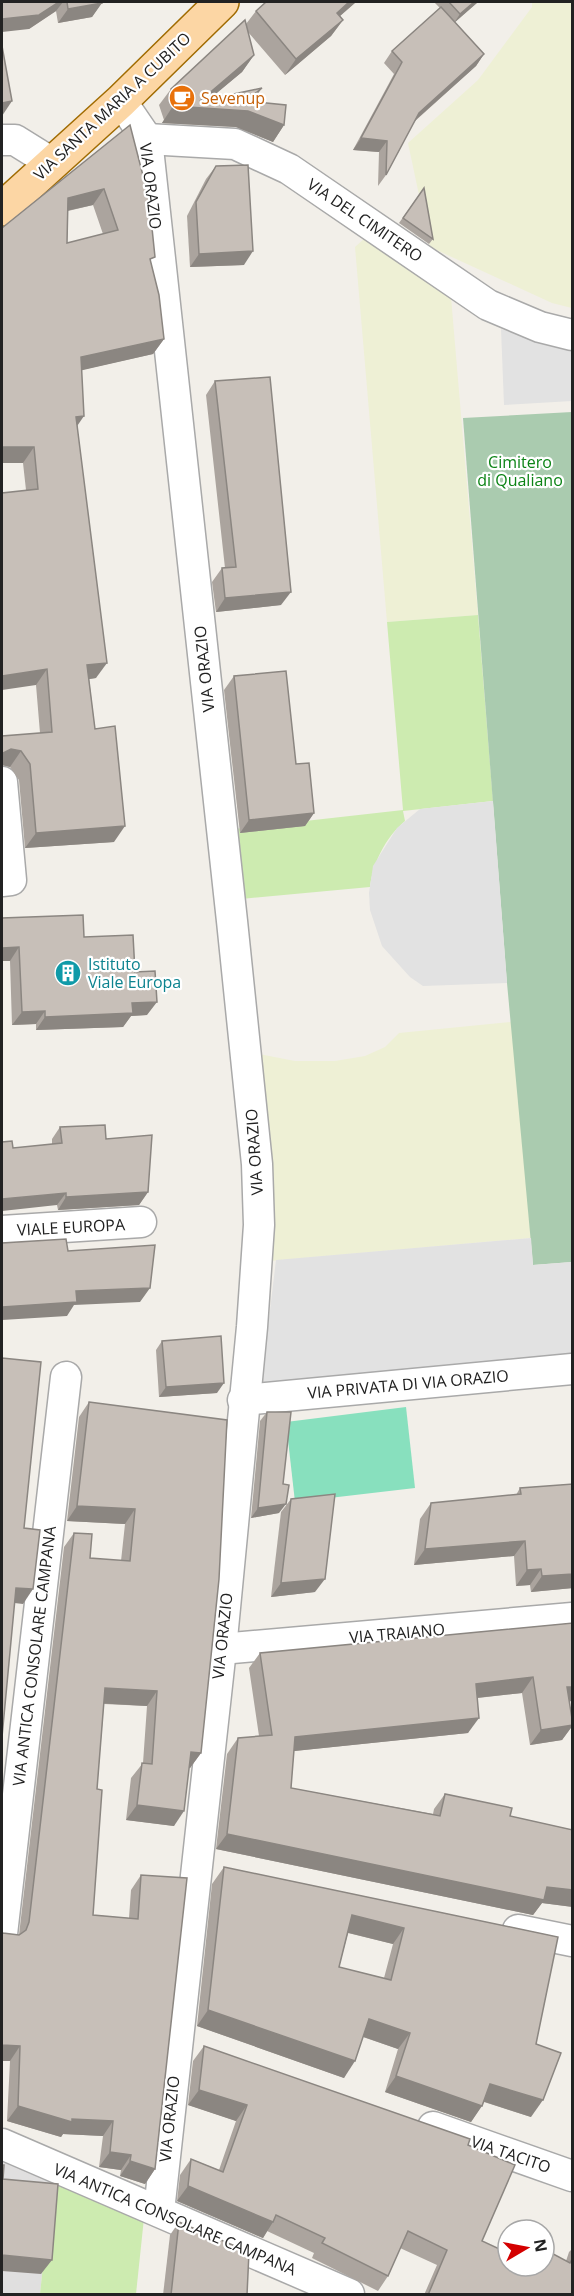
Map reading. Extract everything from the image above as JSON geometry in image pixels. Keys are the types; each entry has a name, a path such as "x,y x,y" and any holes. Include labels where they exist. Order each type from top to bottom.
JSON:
{"main road":[{"name":"VIA SANTA MARIA A CUBITO","path":"2,208 121,101 222,2"}],"street":[{"name":"VIA ORAZIO","path":"121,101 147,139 257,1164 258,1236 252,1327 243,1400 221,1649 209,1865 189,2042 159,2211"},
{"name":"VIA DEL CIMITERO","path":"147,139 235,144 289,169 488,305 540,327 573,335"},
{"path":"2,140 15,140 52,163"},
{"path":"2,782 11,880 2,880"},
{"name":"VIALE EUROPA","path":"2,1231 141,1222"},
{"name":"VIA PRIVATA DI VIA ORAZIO","path":"243,1400 573,1369"},
{"name":"VIA ANTICA CONSOLARE CAMPANA","path":"2,1934 66,1377"},
{"name":"VIA TRAIANO","path":"221,1649 573,1617"},
{"path":"490,1924 573,1941"},
{"name":"VIA TACITO","path":"404,2117 573,2176"},
{"name":"VIA ANTICA CONSOLARE CAMPANA","path":"2,2144 349,2295"}],"shaded area":[{"path":"501,329 572,346 572,401 504,405"},
{"path":"493,801 507,983 423,986 410,977 382,946 370,910 369,893 373,866 397,828 420,809"},
{"path":"531,1238 533,1265 572,1262 572,1355 261,1385 276,1260"},
{"path":"2,2158 52,2181 40,2294 2,2294"}],"green space":[{"path":"532,2 572,2 572,308 552,303 430,247 408,143 478,80 532,7"},
{"path":"364,239 451,297 478,615 387,622 355,247"},
{"name":"Cimitero di Qualiano","path":"572,412 572,1262 533,1265 507,983 463,418"},
{"path":"478,615 493,801 403,811 405,821 381,851 370,887 241,899 234,829 403,810 387,622"},
{"path":"511,1022 531,1238 270,1261 273,1173 259,1054 295,1061 335,1061 365,1056 385,1047 399,1033"},
{"path":"406,1407 415,1488 295,1502 286,1422"},
{"path":"52,2181 144,2218 136,2294 40,2294"}],"building":[{"path":"2,2 59,2 39,15 2,19"},
{"path":"67,2 102,2 102,3 68,9"},
{"path":"266,2 349,2 337,13 343,20 296,59 256,11"},
{"path":"449,2 474,2 460,14"},
{"path":"441,7 484,54 419,113 386,175 387,141 361,138 402,62 392,51"},
{"path":"245,20 254,55 200,101 262,88 246,101 286,105 284,125 248,111 173,106 176,106 171,89"},
{"path":"2,46 12,101 2,103"},
{"path":"130,125 149,199 155,257 150,259 159,295 164,339 81,357 84,416 76,417 107,663 87,665 95,729 115,726 125,826 36,833 30,764 21,751 11,749 2,755 2,736 52,732 47,669 2,676 2,493 38,489 34,447 2,447 2,228","holes":["104,189 118,230 67,243 68,198"]},
{"path":"248,165 253,251 199,254 196,202 216,166"},
{"path":"424,188 433,239 403,218"},
{"path":"270,377 291,592 225,598 222,568 236,567 215,381"},
{"path":"286,671 296,764 309,763 314,813 249,820 234,676"},
{"name":"Istituto Viale Europa","path":"83,915 84,937 133,935 135,972 155,971 157,1002 132,1003 133,1013 45,1017 45,1011 22,1012 19,947 2,948 2,918"},
{"path":"105,1125 106,1139 152,1135 148,1192 66,1197 66,1193 2,1199 2,1142 12,1141 13,1148 62,1143 60,1127"},
{"path":"66,1239 68,1251 155,1245 150,1288 76,1291 77,1302 2,1307 2,1243"},
{"path":"221,1336 224,1383 166,1387 162,1341"},
{"path":"2,1358 41,1362 24,1528 40,1530 33,1589 16,1588 2,1737"},
{"path":"89,1402 227,1420 219,1579 201,1753 191,1752 184,1811 137,1805 142,1763 152,1764 157,1691 105,1688 97,1789 102,1790 93,1915 138,1919 141,1875 187,1878 155,2169 130,2161 131,2155 110,2152 113,2121 72,2119 72,2122 18,2106 20,2046 2,2045 2,1932 19,1935 26,1930 29,1922 74,1533 92,1534 90,1558 130,1561 135,1509 77,1506"},
{"path":"267,1412 291,1412 283,1484 289,1485 286,1504 258,1508"},
{"path":"573,1484 573,1574 542,1576 541,1569 527,1570 525,1541 425,1549 431,1503 521,1494 520,1488"},
{"path":"335,1494 325,1579 281,1583 291,1499"},
{"path":"573,1623 573,1687 567,1687 573,1725 541,1730 533,1677 476,1684 479,1718 295,1737 291,1788 440,1816 445,1794 512,1808 510,1816 573,1830 573,1890 547,1887 544,1900 227,1834 238,1738 272,1735 260,1653"},
{"path":"224,1867 558,1937 536,2044 561,2053 543,2100 490,2084 482,2106 396,2076 410,2033 369,2019 355,2061 208,2010","holes":["352,1915 404,1928 391,1980 339,1967"]},
{"path":"204,2046 470,2139 468,2145 515,2165 482,2241 496,2247 496,2278 556,2278 556,2255 570,2263 573,2257 573,2295 428,2295 447,2250 408,2231 388,2276 322,2243 325,2238 276,2215 273,2222 188,2186 191,2159 223,2172 247,2105 199,2090"},
{"path":"2,2165 4,2165 3,2179 58,2184 52,2260 2,2255"},
{"path":"179,2222 249,2252 247,2295 171,2295"}],"place":[{"name":"Sevenup","path":"182,98"},
{"name":"Istituto Viale Europa","path":"68,973"}]}
